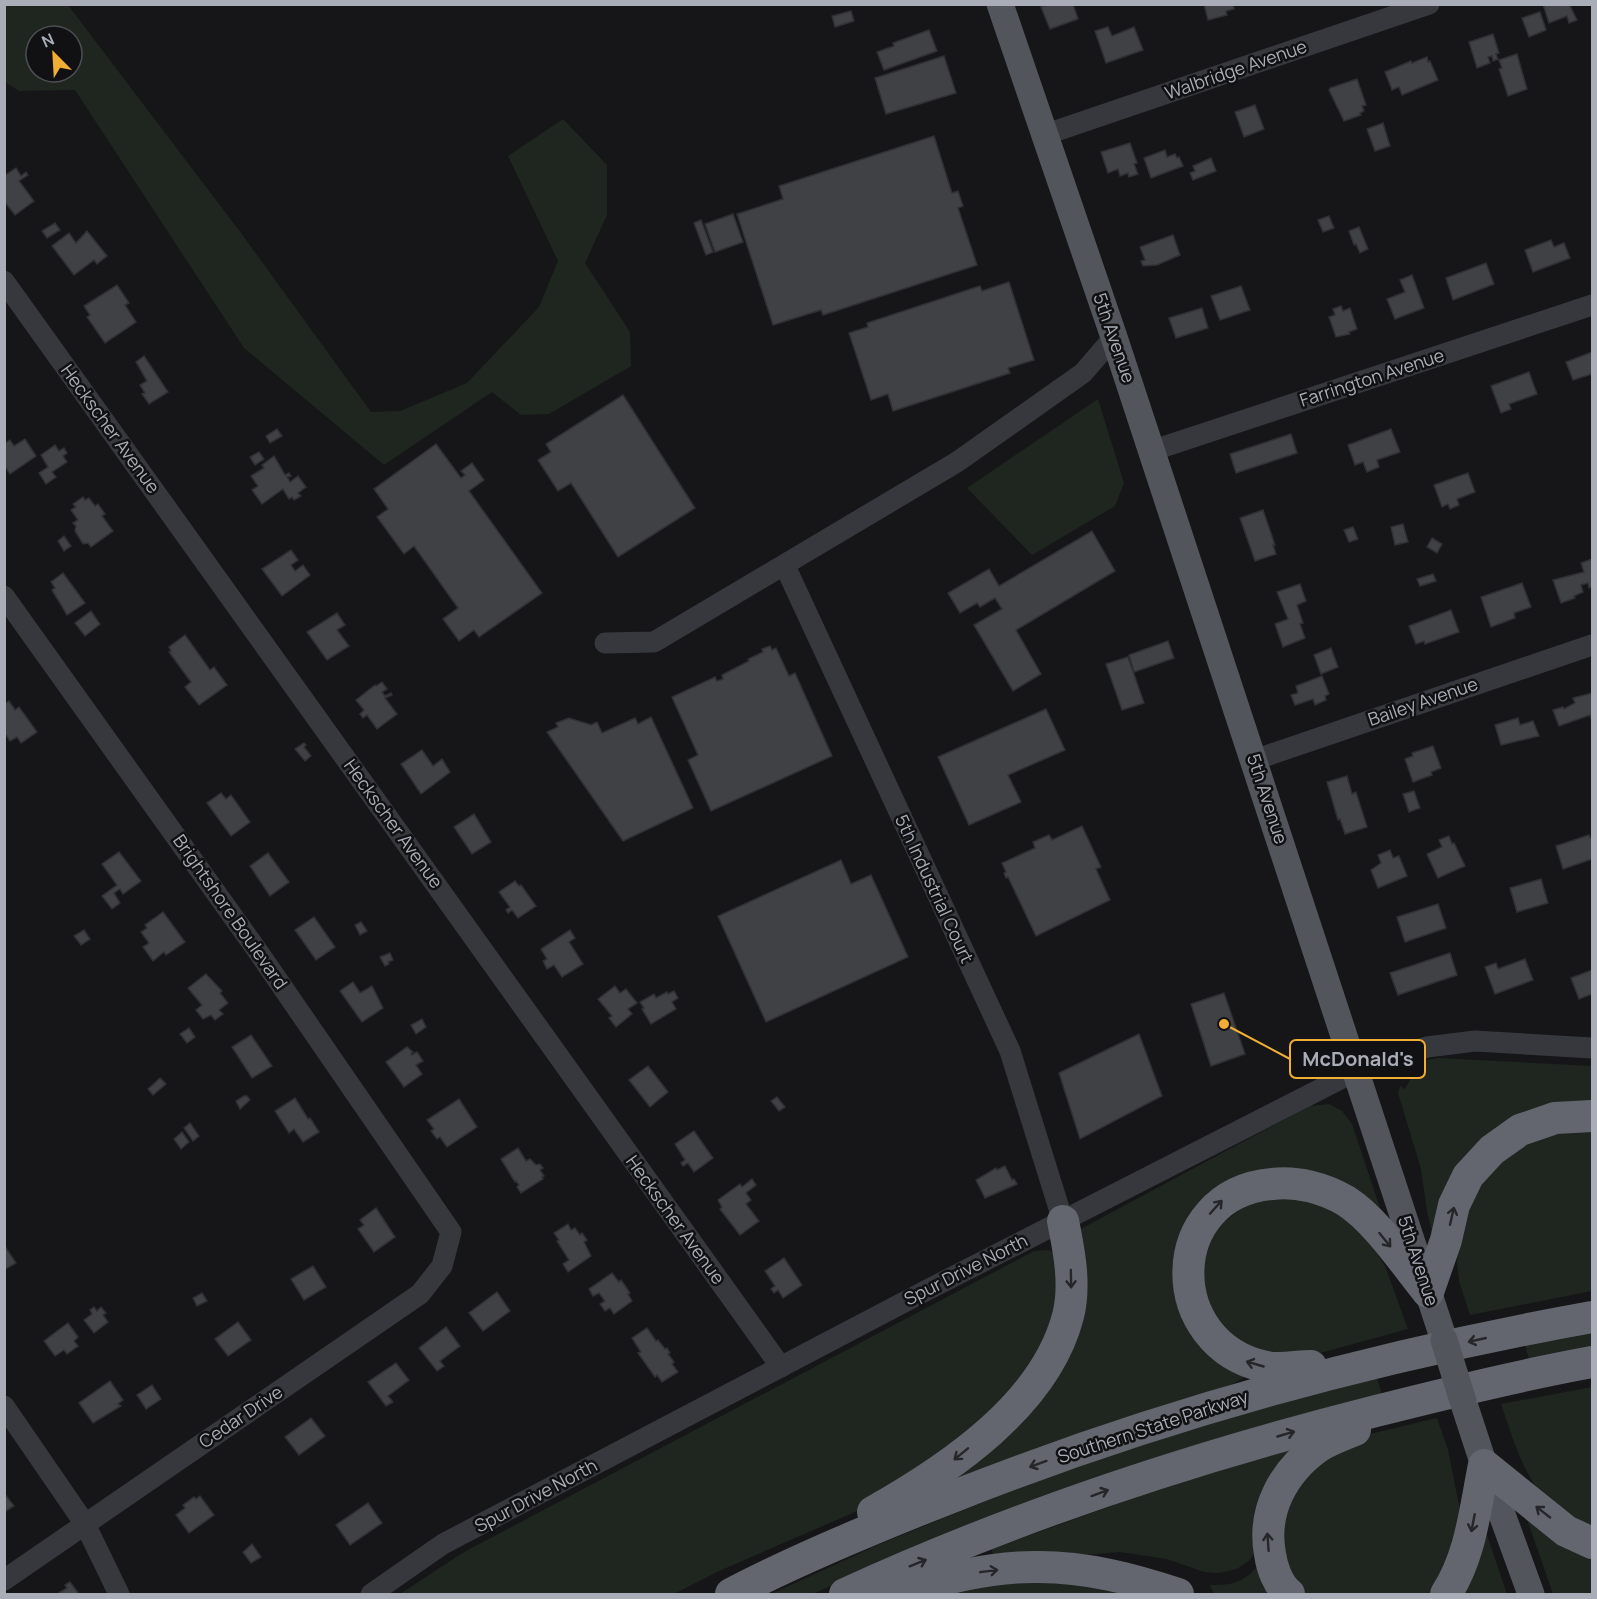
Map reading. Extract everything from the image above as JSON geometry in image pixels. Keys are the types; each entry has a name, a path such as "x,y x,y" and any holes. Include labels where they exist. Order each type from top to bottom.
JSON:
{"highway":[{"path":"1428,1292 1446,1240 1454,1205 1468,1176 1492,1150 1520,1130 1555,1118 1593,1116"},
{"path":"1376,1363 1268,1368 1242,1360 1220,1346 1203,1325 1193,1302 1188,1278 1190,1252 1201,1225 1221,1201 1252,1185 1285,1182 1316,1188 1346,1202 1371,1223 1428,1292"},
{"path":"726,1594 899,1497 934,1474 998,1424 1030,1390 1054,1353 1068,1315 1071,1283 1069,1251 1063,1221"},
{"path":"1534,1327 1593,1302"},
{"name":"Southern State Parkway","path":"731,1594 893,1520 1012,1473 1136,1429 1256,1394 1376,1363 1534,1327 1593,1317"},
{"path":"845,1594 1016,1523 1155,1473 1288,1433 1419,1400 1593,1362"},
{"path":"1553,1369 1593,1370"},
{"path":"1289,1594 1284,1591 1272,1567 1267,1538 1269,1514 1280,1486 1295,1466 1319,1446 1419,1400"},
{"path":"1446,1594 1462,1563 1484,1465 1566,1531 1593,1543"},
{"path":"892,1594 984,1571 1039,1566 1091,1570 1143,1582 1178,1594"}],"main road":[{"name":"5th Avenue","path":"1000,4 1114,337 1484,1465 1531,1594"}],"street":[{"name":"Walbridge Avenue","path":"1044,135 1429,4"},
{"name":"Heckscher Avenue","path":"4,281 781,1367"},
{"name":"Farrington Avenue","path":"1151,451 1593,304"},
{"path":"605,643 654,642 957,462 1083,373 1114,337"},
{"name":"5th Industrial Court","path":"784,566 1010,1051 1063,1221"},
{"name":"Brightshore Boulevard","path":"4,596 259,953 451,1232"},
{"name":"Bailey Avenue","path":"1254,760 1593,645"},
{"name":"Spur Drive North","path":"371,1594 443,1544 1356,1071 1427,1047 1475,1041 1593,1048"},
{"name":"Cedar Drive","path":"4,1580 420,1294 442,1266 451,1232"},
{"path":"4,1406 85,1524 119,1594"}],"shaded area":[{"path":"4,5 68,5 82,24 24,24 24,84 84,84 84,26 241,233 371,412 400,411 467,383 539,307 558,261 508,156 563,119 607,165 607,215 585,263 630,332 631,366 549,414 521,415 492,392 384,465 244,348 75,90 19,91 5,82"},
{"path":"1098,399 1124,483 1115,506 1032,555 967,488"},
{"path":"1438,1058 1592,1066 1592,1109 1537,1114 1432,1232 1421,1169 1398,1093 1400,1086 1405,1089 1411,1078 1405,1073 1427,1060"},
{"path":"1329,1104 1342,1111 1352,1124 1384,1220 1268,1173 1182,1250 1245,1377 1221,1390 947,1484 1049,1377 1075,1232 1310,1106"},
{"path":"1592,1123 1592,1291 1470,1315 1459,1281 1457,1263 1458,1236 1469,1185 1523,1136"},
{"path":"1270,1187 1317,1196 1364,1233 1385,1266 1408,1329 1291,1361 1259,1359 1203,1316 1199,1241"},
{"path":"1049,1250 1062,1258 1055,1332 1019,1388 944,1457 855,1512 719,1571 674,1594 400,1594 464,1552 1034,1251"},
{"path":"1592,1330 1592,1348 1529,1359 1524,1342"},
{"path":"1376,1375 1382,1394 889,1559 813,1594 771,1594 880,1544 1028,1484 1227,1416"},
{"path":"1592,1387 1592,1535 1541,1494 1520,1457 1501,1404"},
{"path":"1437,1418 1448,1450 1460,1510 1456,1533 1434,1594 1303,1594 1288,1583 1273,1533 1285,1487 1341,1441"},
{"path":"1291,1447 1258,1547 1250,1560 1237,1569 1219,1573 1204,1572 1167,1559 1120,1552 994,1563 992,1549 1202,1473"},
{"path":"1519,1496 1592,1551 1592,1594 1553,1594"},
{"path":"1484,1526 1507,1594 1454,1594"},
{"path":"1262,1562 1279,1594 1214,1594 1210,1585 1239,1581"},
{"path":"1097,1581 1148,1594 924,1594 963,1584"}],"building":[{"path":"1049,4 1073,4 1078,19 1050,29 1041,7"},
{"path":"1204,4 1233,4 1234,9 1226,11 1227,15 1208,20"},
{"path":"1543,4 1569,4 1577,20 1569,23 1567,16 1549,23"},
{"path":"851,11 854,21 835,27 832,16"},
{"path":"1540,12 1546,30 1529,37 1522,18"},
{"path":"1108,27 1112,36 1134,27 1143,50 1106,63 1095,31"},
{"path":"929,30 937,51 884,70 877,52 894,46 893,43"},
{"path":"1493,34 1499,53 1496,54 1498,59 1493,61 1492,56 1488,57 1490,63 1477,68 1469,42"},
{"path":"1517,54 1527,89 1508,96 1499,69 1502,68 1499,60"},
{"path":"944,56 956,93 886,114 875,78"},
{"path":"1427,57 1438,80 1402,95 1399,87 1392,90 1385,72"},
{"path":"1357,79 1366,105 1362,106 1364,111 1360,113 1361,115 1344,121 1329,90"},
{"path":"1255,105 1264,129 1244,137 1235,112"},
{"path":"1383,123 1390,146 1375,151 1367,129"},
{"path":"934,136 952,193 958,191 963,206 958,208 977,265 823,315 821,310 773,325 737,214 783,199 779,186"},
{"path":"1130,143 1138,174 1129,177 1128,173 1120,176 1118,169 1108,173 1101,152"},
{"path":"1165,150 1167,157 1175,154 1177,158 1179,157 1183,166 1151,178 1144,158"},
{"path":"1211,158 1216,171 1193,180 1190,173 1195,171 1193,166"},
{"path":"16,168 21,176 26,172 28,175 19,181 34,201 15,215 4,201 4,176"},
{"path":"733,214 743,242 715,252 705,224"},
{"path":"1329,216 1334,228 1323,232 1318,220"},
{"path":"701,220 713,252 706,255 694,223"},
{"path":"55,223 60,230 47,238 42,231"},
{"path":"1359,227 1368,249 1360,253 1349,231"},
{"path":"87,231 107,256 97,264 94,260 74,275 52,246 69,233 76,243"},
{"path":"1173,235 1180,255 1157,265 1143,266 1141,261 1145,260 1140,247"},
{"path":"1551,240 1554,247 1564,243 1570,258 1533,272 1525,250"},
{"path":"1486,263 1494,284 1453,300 1446,278"},
{"path":"1412,275 1424,308 1395,319 1387,299 1405,292 1400,280"},
{"path":"1009,282 1034,360 1008,368 1010,373 893,411 888,394 871,400 849,333 868,327 867,323 980,286 982,291"},
{"path":"117,285 129,303 125,305 136,322 105,343 87,317 90,315 84,306"},
{"path":"1241,286 1250,310 1220,320 1211,296"},
{"path":"1341,306 1343,311 1350,308 1357,329 1349,332 1350,334 1336,337 1329,317 1335,315 1333,309"},
{"path":"1202,308 1208,328 1176,338 1169,318"},
{"path":"1592,352 1592,374 1573,380 1566,362"},
{"path":"144,356 168,392 149,404 142,394 145,393 140,385 147,381 136,362"},
{"path":"1529,372 1537,394 1509,404 1511,409 1501,413 1491,386"},
{"path":"623,395 695,508 618,557 571,483 558,491 538,460 551,452 546,444"},
{"path":"277,429 282,436 270,443 266,436"},
{"path":"1391,429 1400,452 1377,460 1379,467 1367,472 1363,462 1355,465 1348,445"},
{"path":"1291,434 1297,453 1236,473 1230,454"},
{"path":"25,439 36,456 10,474 4,465 4,444 10,440 14,446"},
{"path":"436,444 461,478 465,475 461,471 472,463 484,480 469,491 542,593 479,637 474,630 459,641 443,619 458,608 414,546 404,554 377,517 388,509 374,489"},
{"path":"55,445 59,451 64,448 67,453 63,456 67,462 52,472 56,477 46,484 39,473 48,467 41,455"},
{"path":"259,452 264,459 255,465 250,457"},
{"path":"274,456 285,475 289,473 291,476 287,477 290,482 298,476 306,487 298,493 301,496 294,500 292,497 289,499 283,489 262,504 252,490 258,486 251,476 264,468 262,465"},
{"path":"1468,473 1475,492 1457,499 1459,505 1450,509 1448,504 1442,507 1434,485"},
{"path":"83,497 85,500 89,498 95,506 98,504 105,514 102,516 113,531 91,547 88,543 83,544 73,523 78,520 71,510 76,507 73,504"},
{"path":"1263,510 1276,554 1255,561 1240,518"},
{"path":"1403,524 1408,542 1395,545 1391,527"},
{"path":"1353,527 1358,539 1349,542 1344,530"},
{"path":"1092,531 1115,571 1016,630 1041,674 1013,691 974,625 1002,609 995,598 980,607 977,603 960,613 948,593 989,569 999,586"},
{"path":"64,536 71,546 64,551 58,541"},
{"path":"1432,538 1442,544 1437,553 1427,547"},
{"path":"291,550 298,560 291,565 295,571 303,565 310,575 282,596 262,569"},
{"path":"1592,559 1592,587 1589,588 1588,583 1581,585 1583,592 1561,603 1553,580 1584,572 1581,563"},
{"path":"63,573 85,603 67,615 52,590 55,588 51,582"},
{"path":"1433,574 1436,581 1420,586 1417,579"},
{"path":"1522,583 1531,607 1514,613 1515,618 1491,627 1481,597"},
{"path":"1300,584 1306,601 1297,605 1305,638 1283,647 1275,624 1288,619 1277,592"},
{"path":"1451,610 1459,632 1425,644 1424,641 1416,644 1409,626"},
{"path":"91,611 100,624 85,636 75,623"},
{"path":"337,613 345,625 337,630 349,646 327,660 307,632"},
{"path":"185,635 210,670 214,667 227,685 199,705 185,687 191,682 169,652 171,651 169,647"},
{"path":"1168,641 1174,658 1134,672 1129,655"},
{"path":"770,646 772,650 776,648 789,676 795,673 832,756 711,811 688,760 698,755 672,697 715,677 717,681 723,679 722,675 749,661 748,659 763,652 762,649"},
{"path":"1331,648 1338,667 1321,674 1314,655"},
{"path":"1128,657 1144,703 1122,710 1106,664"},
{"path":"1322,676 1329,694 1325,696 1326,700 1315,705 1313,699 1295,705 1291,695 1298,693 1296,686"},
{"path":"382,682 387,689 382,692 385,696 391,693 392,695 385,698 397,714 377,729 367,715 363,718 360,714 364,710 356,700"},
{"path":"1592,693 1592,721 1590,715 1559,726 1553,710 1563,707 1564,709 1575,703 1573,698"},
{"path":"9,701 15,710 19,707 37,732 21,743 17,737 10,741 4,732 4,704"},
{"path":"1046,709 1065,750 1008,775 1021,802 969,825 938,757"},
{"path":"651,717 693,808 623,841 547,732 558,727 556,723 569,718 591,725 597,722 602,733 635,718 638,724"},
{"path":"1518,718 1520,725 1533,721 1539,736 1501,745 1495,725"},
{"path":"304,743 306,745 304,747 311,756 305,761 295,749"},
{"path":"1433,746 1441,768 1431,772 1432,775 1413,782 1405,759 1413,756 1412,753"},
{"path":"422,750 433,766 442,759 450,772 421,794 401,764"},
{"path":"1347,776 1352,794 1356,792 1367,827 1345,834 1340,819 1338,820 1327,782"},
{"path":"1414,791 1420,808 1409,812 1403,794"},
{"path":"221,793 226,799 231,795 250,822 231,836 207,803"},
{"path":"474,814 491,842 472,854 454,827"},
{"path":"1082,826 1101,867 1096,869 1110,900 1036,936 1008,877 1006,878 1002,863 1035,848 1033,842 1049,835 1052,840"},
{"path":"1589,835 1590,838 1592,837 1592,859 1563,869 1556,846"},
{"path":"1449,836 1465,866 1438,878 1427,854 1442,847 1439,840"},
{"path":"1390,850 1393,858 1399,856 1407,876 1378,888 1371,870 1381,863 1378,855"},
{"path":"119,852 141,881 123,894 120,889 114,893 120,903 112,909 102,896 117,885 102,864"},
{"path":"268,853 289,882 270,896 250,866"},
{"path":"841,860 851,884 871,875 908,957 766,1022 718,916"},
{"path":"1541,879 1548,903 1517,912 1510,888"},
{"path":"515,881 519,886 521,885 536,906 518,918 512,910 508,913 506,910 510,907 499,892"},
{"path":"1438,904 1446,928 1405,942 1397,917"},
{"path":"163,912 185,942 166,955 164,952 153,961 143,947 149,943 141,932 147,928 145,925"},
{"path":"314,917 335,947 316,960 295,930"},
{"path":"361,922 367,931 360,935 355,925"},
{"path":"84,930 90,939 81,945 74,936"},
{"path":"570,930 575,938 569,942 583,964 562,977 554,965 547,969 543,961 547,959 541,949"},
{"path":"390,953 393,960 385,966 380,957"},
{"path":"1450,953 1457,975 1398,995 1390,973"},
{"path":"1525,959 1533,980 1495,994 1485,967 1496,963 1498,969"},
{"path":"1592,970 1592,994 1579,999 1571,978"},
{"path":"206,974 222,991 220,993 228,1003 219,1010 223,1014 215,1020 211,1015 203,1019 196,1010 202,1005 188,988"},
{"path":"353,982 360,993 372,986 383,1008 362,1022 340,991"},
{"path":"615,986 620,993 626,989 637,1003 628,1009 632,1014 616,1027 609,1018 612,1016 598,999"},
{"path":"674,991 678,998 672,1002 676,1009 651,1024 640,1002 654,994 656,998"},
{"path":"1224,993 1245,1054 1211,1066 1191,1004"},
{"path":"422,1019 426,1027 416,1034 411,1025"},
{"path":"189,1028 195,1037 187,1043 180,1034"},
{"path":"1139,1034 1162,1096 1080,1139 1059,1073"},
{"path":"251,1035 272,1066 252,1078 232,1047"},
{"path":"407,1047 413,1052 412,1055 417,1052 423,1061 416,1065 422,1074 404,1087 386,1062"},
{"path":"648,1066 668,1092 650,1107 629,1080"},
{"path":"160,1078 166,1084 153,1095 148,1089"},
{"path":"244,1096 250,1100 240,1109 236,1101"},
{"path":"777,1097 785,1107 779,1111 771,1101"},
{"path":"295,1098 319,1132 303,1142 294,1129 289,1133 275,1111"},
{"path":"459,1099 477,1127 447,1147 440,1137 437,1139 431,1131 434,1129 427,1120"},
{"path":"190,1123 199,1136 193,1141 184,1128"},
{"path":"694,1131 713,1158 694,1172 688,1163 683,1166 681,1163 685,1160 675,1144"},
{"path":"182,1132 189,1142 181,1149 174,1139"},
{"path":"518,1148 526,1161 530,1159 536,1165 540,1164 543,1168 540,1170 544,1176 543,1179 521,1193 517,1187 519,1185 501,1159"},
{"path":"1005,1166 1012,1180 1014,1179 1017,1184 985,1198 976,1180 996,1168 997,1170"},
{"path":"752,1179 756,1185 746,1193 751,1200 746,1204 759,1221 740,1235 720,1209 722,1207 718,1200 740,1184 742,1187"},
{"path":"376,1208 395,1237 374,1252 358,1229 364,1225 360,1220"},
{"path":"568,1224 571,1230 575,1228 580,1235 582,1233 587,1240 584,1242 591,1256 568,1272 563,1264 569,1260 554,1233"},
{"path":"4,1245 16,1263 4,1270"},
{"path":"784,1258 802,1285 783,1298 778,1290 774,1293 771,1289 775,1286 765,1271"},
{"path":"313,1266 326,1287 304,1300 291,1279"},
{"path":"612,1273 619,1282 621,1280 630,1293 628,1294 632,1301 614,1314 610,1308 605,1311 600,1304 605,1301 599,1293 593,1296 589,1289"},
{"path":"497,1292 510,1311 483,1331 469,1313"},
{"path":"202,1293 207,1301 197,1306 193,1298"},
{"path":"94,1307 97,1311 101,1307 106,1313 103,1315 108,1322 94,1333 84,1320 92,1314 90,1310"},
{"path":"238,1322 251,1340 228,1356 215,1339"},
{"path":"68,1323 78,1337 74,1341 78,1346 67,1354 64,1350 55,1356 44,1341"},
{"path":"446,1327 460,1346 440,1361 444,1366 437,1371 419,1348"},
{"path":"647,1328 656,1341 658,1340 665,1349 667,1348 674,1362 672,1364 678,1372 662,1382 657,1375 655,1377 638,1353 641,1352 632,1338"},
{"path":"396,1363 409,1380 388,1396 393,1402 386,1406 368,1382"},
{"path":"110,1381 123,1400 118,1404 121,1406 93,1423 79,1403"},
{"path":"152,1385 161,1399 146,1409 137,1395"},
{"path":"311,1418 325,1436 299,1455 285,1437"},
{"path":"4,1493 14,1506 4,1512"},
{"path":"200,1496 214,1515 189,1533 176,1515 185,1508 183,1505 194,1497 196,1499"},
{"path":"368,1503 382,1523 350,1545 336,1525"},
{"path":"252,1544 261,1557 251,1563 243,1552"},
{"path":"70,1582 79,1594 57,1594 67,1588 65,1585"}],"place":[{"name":"McDonald's","path":"1224,1024"}]}
